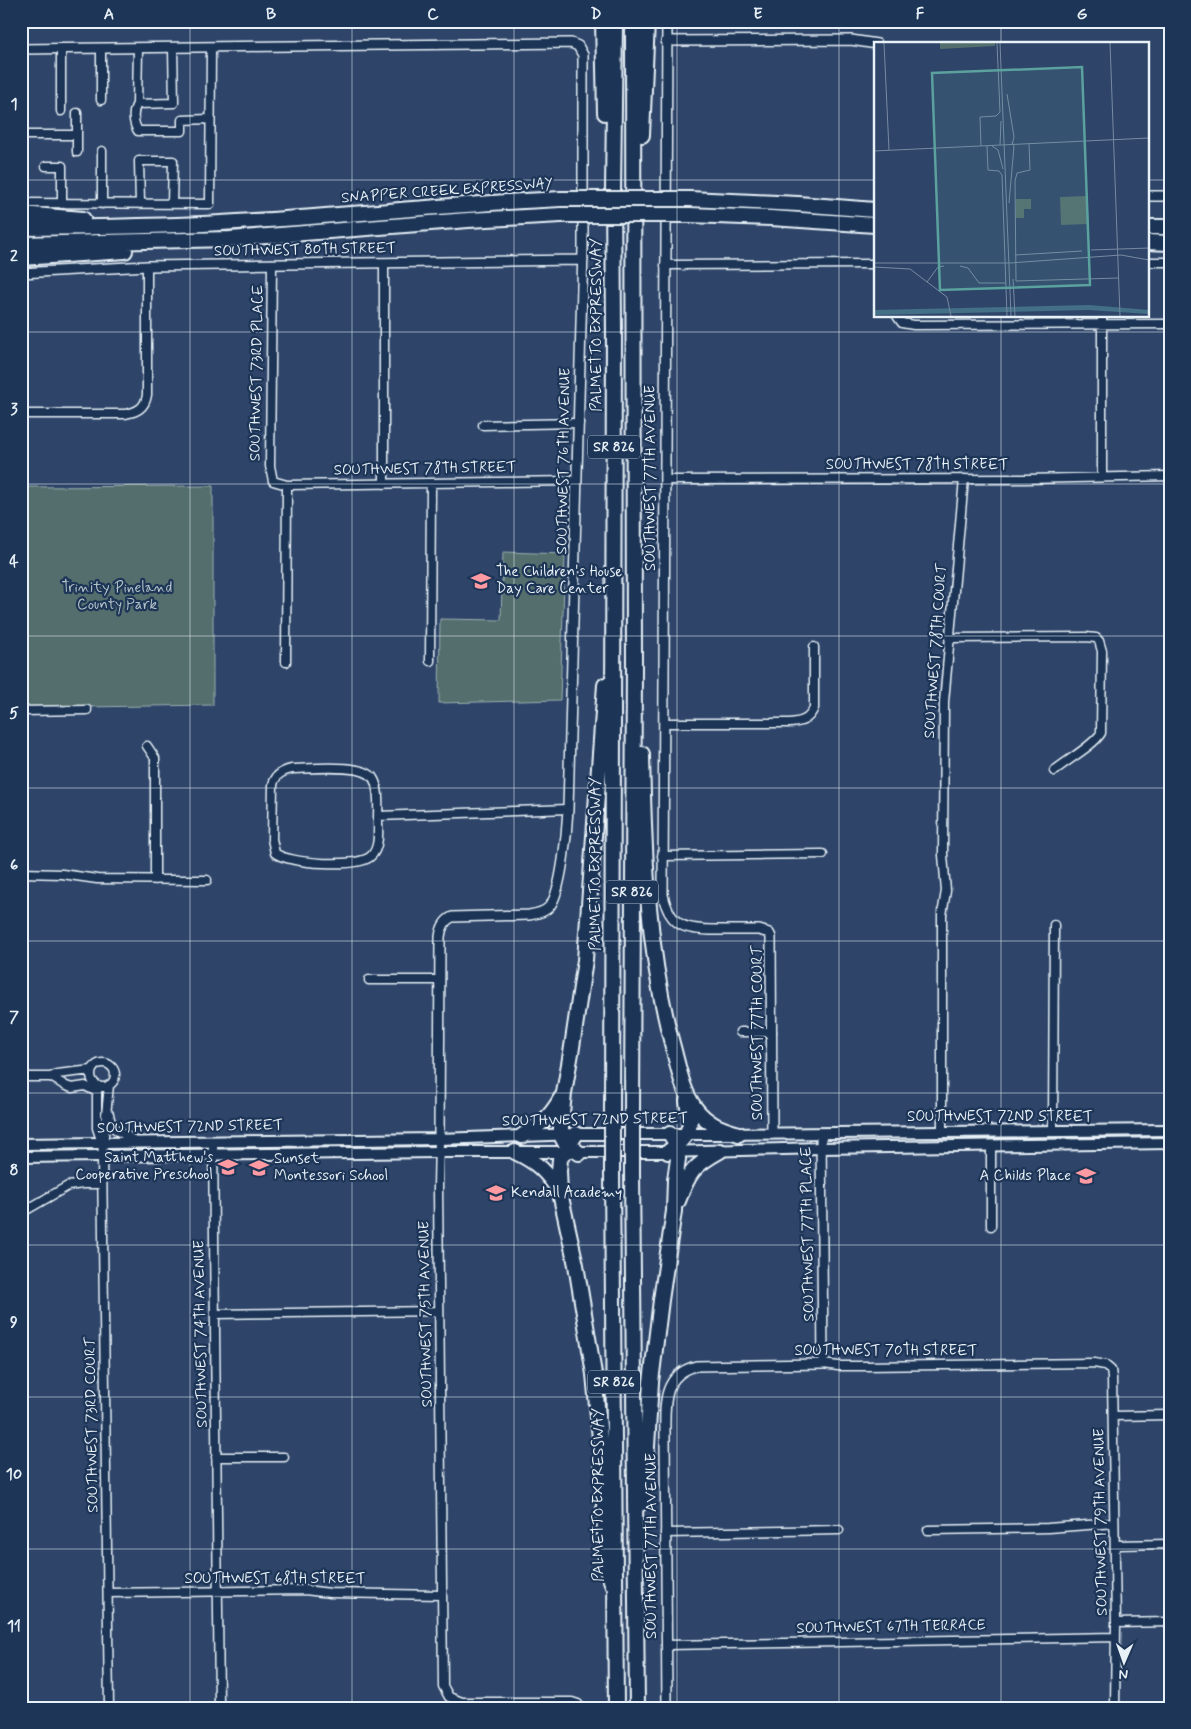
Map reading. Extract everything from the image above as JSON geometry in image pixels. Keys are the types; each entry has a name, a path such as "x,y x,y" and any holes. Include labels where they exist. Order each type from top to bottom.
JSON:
{"highway":[{"path":"602,21 607,185 613,202"},
{"name":"PALMETTO EXPRESSWAY","path":"615,21 613,202 612,1171 616,1708"},
{"name":"SR 826","path":"633,21 634,668 632,1171 638,1708"},
{"path":"633,156 641,140 647,21"},
{"name":"SNAPPER CREEK EXPRESSWAY","path":"21,228 164,226 449,205 561,200 689,199 874,210"},
{"path":"21,214 164,226"},
{"name":"SNAPPER CREEK EXPRESSWAY","path":"21,244 216,240 468,220 561,215 689,215 874,225"},
{"path":"1148,227 1170,227"},
{"path":"21,258 200,246 216,240"},
{"path":"1148,242 1170,243"},
{"path":"634,668 641,704 644,858 649,916 670,1038 687,1096 690,1121 687,1134 673,1146 674,1211 650,1382 644,1494 635,1519"},
{"path":"613,672 605,682 585,960 561,1123 569,1144 559,1166 560,1193 583,1306 594,1374 603,1471 606,1565 616,1593"},
{"path":"522,1136 546,1120 564,1093"},
{"path":"687,1096 694,1108 709,1123 718,1128 739,1134"},
{"path":"674,1211 686,1178 702,1162 720,1151"},
{"path":"515,1152 540,1166 548,1174 560,1193"}],"main road":[{"name":"SOUTHWEST 72ND STREET","path":"687,1134 1170,1130"},
{"path":"942,1133 942,1146"},
{"path":"771,1149 772,1134"},
{"name":"SOUTHWEST 72ND STREET","path":"21,1144 522,1136 569,1144 673,1146 720,1151 942,1146 1170,1144"},
{"path":"312,1140 313,1154"},
{"name":"SOUTHWEST 72ND STREET","path":"21,1157 515,1152 569,1144 673,1146"}],"street":[{"name":"SOUTHWEST 77TH AVENUE","path":"667,21 663,895 665,904 673,918 684,927 698,930 759,930 769,933"},
{"path":"666,40 851,40 874,44"},
{"name":"SOUTHWEST 76TH AVENUE","path":"211,47 571,43 580,49 583,55 583,260 578,482 568,809 564,851 557,890 548,908 540,913 529,915 452,917 444,923 442,929"},
{"path":"21,50 211,47 210,204 21,203"},
{"path":"101,48 102,100"},
{"path":"138,48 137,104 134,110 134,118 138,131 182,131 182,120 210,119"},
{"path":"137,104 174,103 173,48"},
{"path":"61,49 61,111"},
{"path":"77,114 77,152"},
{"path":"21,135 77,135"},
{"path":"102,151 102,204"},
{"path":"140,204 139,161 173,161 172,204"},
{"path":"46,166 62,166 62,204"},
{"path":"1148,196 1170,196"},
{"name":"SOUTHWEST 80TH STREET","path":"24,272 147,266 583,260"},
{"path":"1148,262 1170,262"},
{"path":"384,263 384,484"},
{"name":"SOUTHWEST 73RD PLACE","path":"272,264 270,466 273,481"},
{"path":"665,265 874,264"},
{"path":"21,414 120,414 134,412 142,408 147,395 147,266"},
{"path":"900,319 914,325 1102,320 1170,324"},
{"path":"1102,320 1102,477"},
{"path":"483,425 579,423"},
{"name":"SOUTHWEST 78TH STREET","path":"665,480 1170,476"},
{"name":"SOUTHWEST 78TH COURT","path":"942,1133 942,915 939,869 943,855 943,713 964,479"},
{"name":"SOUTHWEST 78TH STREET","path":"273,481 287,484 578,482"},
{"path":"430,661 431,483"},
{"path":"286,662 287,484"},
{"path":"949,638 1086,637 1096,638 1099,641 1102,651 1101,731 1097,739 1066,760 1054,771"},
{"path":"664,723 794,723 804,720 810,716 814,704 814,647"},
{"path":"21,711 87,710"},
{"path":"147,746 155,758 155,880"},
{"path":"348,768 366,772 372,776 375,782 378,816 376,848 366,860 355,862 305,862 279,856 274,851 272,839 272,795 275,778 283,772 292,769 348,768"},
{"path":"378,816 568,809"},
{"path":"662,856 823,854"},
{"path":"21,873 55,873 97,879 207,880"},
{"path":"1053,1132 1054,925"},
{"name":"SOUTHWEST 75TH AVENUE","path":"442,929 438,1152 443,1684 449,1697 459,1702 475,1705"},
{"name":"SOUTHWEST 77TH COURT","path":"769,933 772,937 772,1134"},
{"path":"369,980 440,980"},
{"path":"740,1032 772,1032"},
{"path":"21,1077 51,1077 57,1074 92,1070 100,1064 110,1066 114,1071 114,1078 109,1085 102,1143"},
{"path":"92,1070 92,1079 97,1089 97,1128 102,1143"},
{"path":"65,1074 65,1086"},
{"path":"51,1077 72,1088 85,1086 97,1089 109,1085"},
{"path":"107,1110 114,1129 119,1133 129,1136 134,1142"},
{"name":"SOUTHWEST 77TH PLACE","path":"821,1134 823,1364"},
{"name":"SOUTHWEST 74TH AVENUE","path":"213,1142 218,1591"},
{"name":"SOUTHWEST 73RD COURT","path":"102,1143 109,1708"},
{"path":"991,1146 991,1226"},
{"path":"21,1212 68,1186 102,1184"},
{"path":"215,1314 439,1312"},
{"name":"SOUTHWEST 70TH STREET","path":"671,1384 684,1370 702,1365 823,1364 838,1366 889,1366 1094,1363 1108,1367"},
{"name":"SOUTHWEST 79TH AVENUE","path":"1108,1367 1112,1373 1113,1416 1116,1623 1114,1708"},
{"name":"SOUTHWEST 77TH AVENUE","path":"667,1708 665,1411 667,1395 671,1384"},
{"path":"1113,1416 1170,1415"},
{"path":"216,1458 284,1456"},
{"path":"928,1530 1048,1528 1114,1523"},
{"path":"666,1533 839,1530"},
{"path":"1115,1545 1170,1544"},
{"name":"SOUTHWEST 68TH STREET","path":"108,1593 305,1590 330,1593 442,1595"},
{"path":"218,1591 219,1704"},
{"path":"1116,1623 1170,1622"},
{"name":"SOUTHWEST 67TH TERRACE","path":"666,1645 1116,1637"},
{"path":"475,1705 569,1702 580,1706"}],"green space":[{"name":"Trinity Pineland County Park","path":"213,486 213,705 21,708 21,487"},
{"path":"503,552 565,554 560,700 439,703 440,619 501,620"}],"place":[{"name":"The Children's House Day Care Center","path":"481,581"},
{"name":"Saint Matthew's Cooperative Preschool","path":"228,1167"},
{"name":"Sunset Montessori School","path":"259,1168"},
{"name":"A Childs Place","path":"1086,1176"},
{"name":"Kendall Academy","path":"496,1193"}]}
